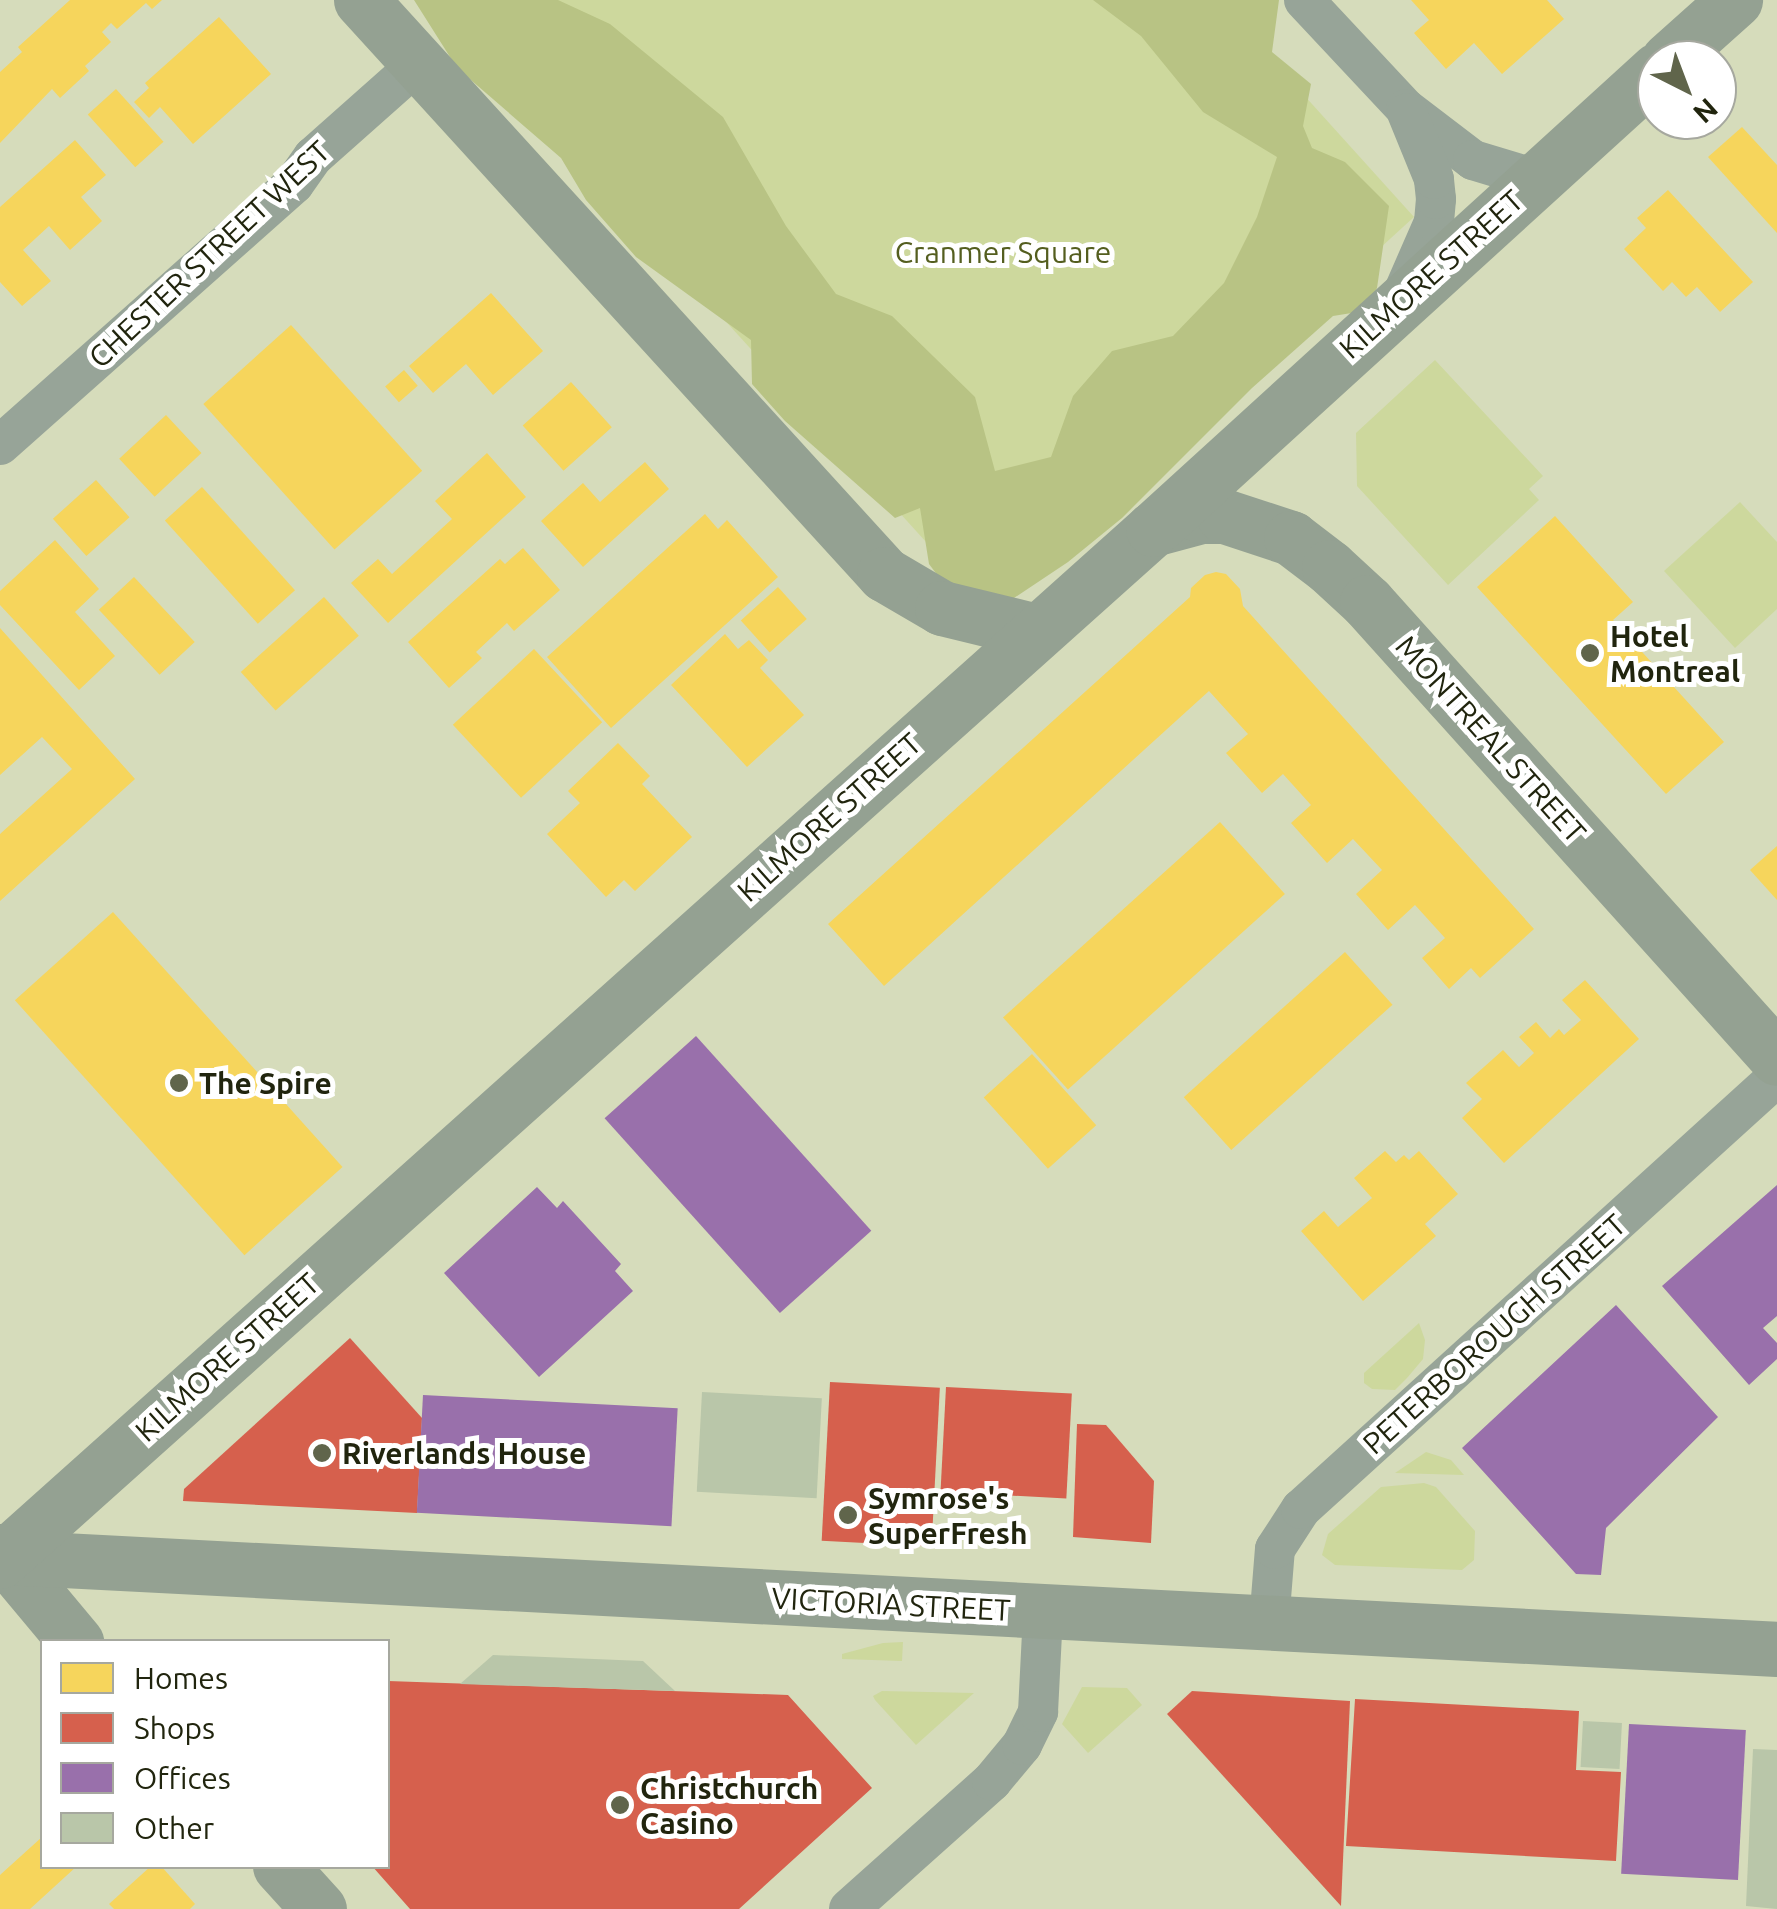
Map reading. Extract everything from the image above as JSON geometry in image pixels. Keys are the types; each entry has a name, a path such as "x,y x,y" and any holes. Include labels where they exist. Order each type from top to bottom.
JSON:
{"main road":[{"path":"361,0 884,574 942,608 1036,631"},
{"path":"1690,40 1735,0"},
{"name":"KILMORE STREET","path":"2,1556 1153,529 1637,88"},
{"name":"MONTREAL STREET","path":"1153,529 1200,516 1224,516 1291,538 1329,567 1367,602 1777,1058"},
{"path":"2,1556 73,1639"},
{"name":"VICTORIA STREET","path":"2,1556 1777,1649"},
{"path":"283,1869 319,1909"}],"street":[{"path":"1304,0 1406,109 1473,160 1536,179"},
{"name":"CHESTER STREET WEST","path":"0,445 294,184 313,157 419,63"},
{"path":"1395,307 1434,222 1436,199 1430,170 1406,109"},
{"name":"PETERBOROUGH STREET","path":"1269,1623 1275,1549 1314,1496 1777,1077"},
{"path":"849,1909 1012,1760 1038,1712 1043,1612"}],"green space":[{"path":"414,0 558,0 610,24 723,117 786,226 836,294 892,316 975,397 995,471 1051,457 1073,396 1112,351 1173,336 1224,283 1257,217 1277,157 1203,112 1141,36 1093,0 1279,0 1272,52 1311,84 1303,126 1312,148 1345,162 1389,206 1377,288 1364,311 1333,316 1252,388 1122,518 1068,562 1002,606 959,604 929,564 920,508 895,518 785,421 752,384 751,340 636,257 586,200 561,158 457,68"},
{"name":"Cranmer Square","path":"434,0 1218,0 1414,217 986,608"},
{"path":"1435,360 1543,476 1529,489 1539,500 1448,585 1357,486 1356,433"},
{"path":"1740,502 1777,542 1777,609 1735,648 1664,571"},
{"path":"1419,1323 1425,1340 1423,1359 1407,1378 1395,1390 1372,1389 1364,1383 1364,1373"},
{"path":"1426,1452 1451,1460 1464,1475 1395,1473"},
{"path":"1424,1483 1436,1487 1475,1531 1474,1560 1462,1570 1335,1565 1322,1555 1328,1534 1381,1487"},
{"path":"903,1642 902,1661 842,1659 842,1654"},
{"path":"1082,1687 1127,1688 1142,1705 1088,1753 1062,1724"},
{"path":"882,1691 974,1693 916,1745 875,1700 873,1696"}],"building: Homes":[{"path":"70,0 162,0 152,9 146,3 117,29 111,23 102,32 111,42 85,66 89,71 60,98 52,89 0,143 0,72 22,52 18,47"},
{"path":"1411,0 1547,0 1564,19 1502,74 1474,43 1446,69 1414,33 1429,20"},
{"path":"219,17 271,74 193,144 160,107 149,118 134,102 149,88 145,83"},
{"path":"116,89 164,142 135,167 88,114"},
{"path":"1742,127 1777,165 1777,233 1708,157 1727,140 1737,140 1737,131"},
{"path":"75,140 106,175 81,197 102,221 70,250 49,226 23,250 51,281 22,306 0,282 0,207"},
{"path":"1668,190 1753,282 1720,312 1697,287 1686,297 1672,282 1663,291 1624,249 1646,228 1637,218"},
{"path":"491,293 543,351 493,395 466,364 433,393 409,366"},
{"path":"291,325 422,471 334,550 203,404"},
{"path":"404,370 418,386 399,402 385,386"},
{"path":"571,382 612,427 564,471 523,425"},
{"path":"166,415 201,453 155,497 119,459"},
{"path":"487,453 526,497 388,623 351,583 378,559 392,574 452,519 435,501"},
{"path":"645,462 669,489 583,567 541,521 583,483 600,502"},
{"path":"96,480 129,517 86,556 53,519"},
{"path":"202,487 295,590 258,624 165,520"},
{"path":"705,514 718,529 727,520 778,577 611,728 547,657"},
{"name":"Hotel Montreal","path":"1555,516 1633,602 1613,620 1724,742 1666,794 1477,587"},
{"path":"55,540 99,589 75,612 115,656 79,690 0,605 0,591"},
{"path":"523,548 560,590 514,631 507,623 476,652 482,658 449,688 408,642 500,559 505,564"},
{"path":"1226,574 1240,589 1243,606 1534,929 1480,978 1471,968 1449,989 1422,958 1445,938 1415,905 1388,930 1356,894 1382,870 1353,839 1327,863 1291,823 1311,805 1283,774 1262,793 1226,753 1248,734 1209,691 884,986 828,924 1190,597 1191,588 1205,575"},
{"path":"134,577 195,642 160,675 99,610"},
{"path":"778,587 807,619 770,652 741,620"},
{"path":"324,597 359,636 276,711 241,672"},
{"path":"0,628 135,779 0,901 0,834 72,769 42,737 0,775"},
{"path":"725,634 738,649 749,640 768,660 760,668 804,715 747,767 671,685"},
{"path":"534,649 602,722 521,798 453,725"},
{"path":"618,743 650,776 642,784 692,837 635,891 624,880 606,897 547,834 580,803 568,791"},
{"path":"1220,822 1285,894 1068,1089 1003,1017"},
{"path":"1777,846 1777,900 1750,870"},
{"name":"The Spire","path":"113,912 343,1167 244,1255 15,1000"},
{"path":"1345,952 1393,1005 1231,1150 1184,1097"},
{"path":"1585,980 1639,1039 1504,1163 1462,1118 1482,1099 1466,1083 1503,1050 1519,1067 1534,1053 1519,1037 1536,1022 1550,1038 1559,1029 1564,1035 1581,1020 1562,1000"},
{"path":"1032,1054 1096,1125 1048,1169 984,1097"},
{"path":"1385,1151 1396,1162 1404,1155 1409,1160 1419,1151 1458,1194 1425,1224 1436,1236 1363,1301 1301,1231 1324,1211 1338,1227 1372,1198 1354,1178"},
{"path":"40,1839 40,1869 74,1869 30,1909 0,1909 0,1875"},
{"path":"148,1869 164,1869 195,1904 190,1909 114,1909 109,1904"}],"building: Shops":[{"name":"Riverlands House","path":"350,1338 422,1418 417,1513 183,1501 184,1489"},
{"path":"830,1382 940,1388 932,1547 822,1541"},
{"path":"946,1387 1072,1394 1066,1498 941,1492"},
{"path":"1077,1424 1106,1425 1154,1481 1151,1543 1073,1537"},
{"name":"Christchurch Casino","path":"390,1681 788,1695 872,1788 739,1909 410,1909 375,1869 390,1869"},
{"path":"1192,1691 1350,1701 1341,1906 1167,1714"},
{"path":"1355,1699 1579,1711 1576,1770 1621,1772 1616,1861 1346,1846"}],"building: Offices":[{"path":"696,1036 871,1231 780,1313 605,1118"},
{"path":"1777,1185 1777,1316 1763,1328 1777,1343 1777,1359 1749,1385 1662,1286"},
{"path":"537,1187 557,1208 563,1201 621,1264 615,1271 633,1291 539,1377 444,1273"},
{"path":"1616,1305 1718,1417 1606,1528 1601,1575 1576,1574 1462,1448"},
{"path":"423,1395 678,1408 671,1526 417,1513"},
{"path":"1629,1724 1746,1730 1738,1880 1621,1874"}],"building: Other":[{"path":"702,1392 822,1398 817,1498 697,1492"},
{"path":"493,1655 643,1661 675,1691 460,1684"},
{"path":"1583,1721 1622,1723 1620,1769 1581,1767"},
{"path":"1753,1749 1777,1750 1777,1909 1746,1906"}],"place":[{"name":"Hotel Montreal","path":"1590,653"},
{"name":"The Spire","path":"179,1083"},
{"name":"Riverlands House","path":"322,1453"},
{"name":"Symrose's SuperFresh","path":"848,1515"},
{"name":"Christchurch Casino","path":"620,1805"}]}
